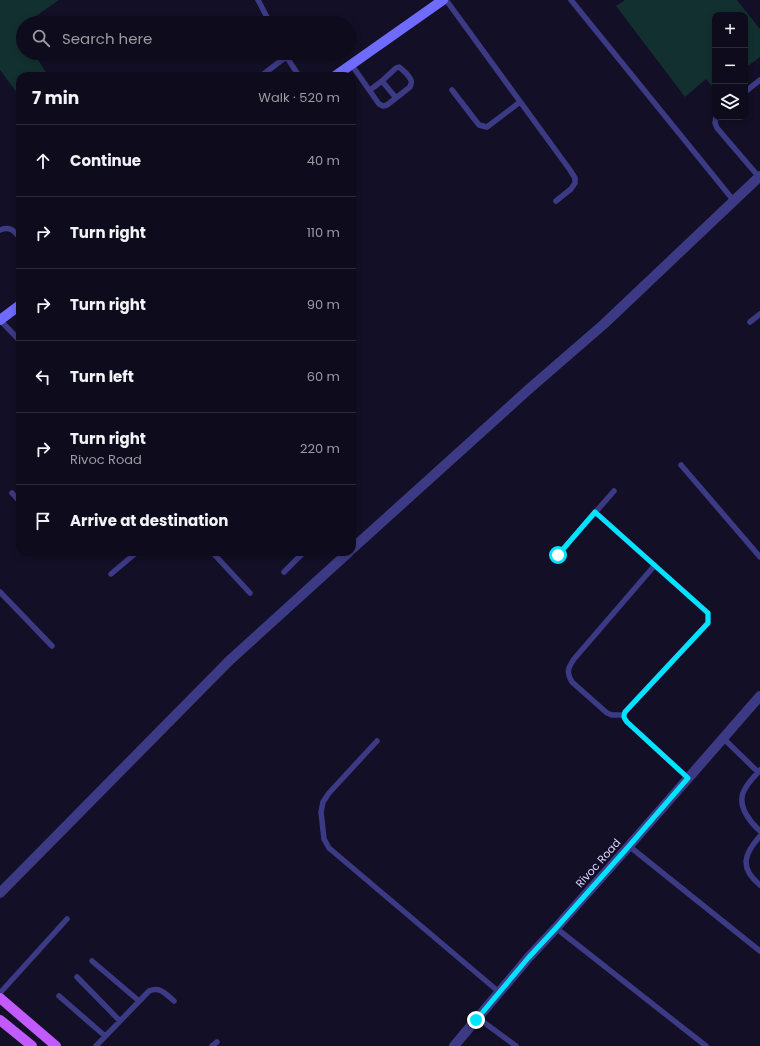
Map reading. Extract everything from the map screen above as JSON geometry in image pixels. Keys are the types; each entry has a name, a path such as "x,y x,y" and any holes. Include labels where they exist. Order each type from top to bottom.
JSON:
{"main road":[{"path":"0,998 56,1046"},
{"path":"0,1020 32,1046"}],"street":[{"path":"340,72 441,1"},
{"path":"356,545 529,389 604,324 759,177"},
{"path":"0,320 16,308"},
{"path":"0,893 230,660 345,556"},
{"name":"Rivoc Road","path":"454,1046 529,957 629,846 760,696"}],"lane":[{"path":"258,0 266,16"},
{"path":"571,0 734,201"},
{"path":"441,1 520,102 575,178 575,183 572,189 556,201"},
{"path":"266,72 280,60"},
{"path":"290,60 297,72"},
{"path":"351,64 380,104 383,106 387,105 410,87 411,80 399,67 370,90"},
{"path":"748,90 760,80"},
{"path":"382,81 396,98"},
{"path":"452,90 479,125 483,127 487,127 520,102"},
{"path":"716,120 717,128 759,177"},
{"path":"0,230 6,228 13,230 16,233"},
{"path":"750,322 760,314"},
{"path":"0,320 16,337"},
{"path":"681,464 760,558"},
{"path":"558,555 614,491"},
{"path":"12,493 16,498"},
{"path":"595,512 708,613 708,623 624,715"},
{"path":"111,574 132,556"},
{"path":"216,556 250,593"},
{"path":"284,572 300,556"},
{"path":"624,715 612,715 607,713 572,682 568,676 568,667 655,565"},
{"path":"0,592 52,646"},
{"path":"624,715 624,719 627,722 688,778"},
{"path":"723,738 759,771 743,793 742,800 743,809 747,817 760,831"},
{"path":"377,741 329,793 323,802 320,812 324,839 329,848 500,992"},
{"path":"760,836 749,851 746,858 746,865 748,873 760,885"},
{"path":"629,846 760,951"},
{"path":"0,993 67,919"},
{"path":"556,928 706,1046"},
{"path":"92,961 139,1001"},
{"path":"77,977 120,1021"},
{"path":"96,1046 149,990 154,988 161,990 174,1001"},
{"path":"59,996 105,1036"},
{"path":"478,1018 516,1046"}],"green space":[{"path":"0,0 59,0 36,16 16,16 16,60 38,60 46,72 16,72 16,92 0,70"},
{"path":"625,0 737,0 747,12 712,12 712,86 706,79 685,97 616,6"},
{"path":"748,14 760,29 760,57 748,66"}],"route":[{"path":"476,1020 529,957 688,778 627,722 624,719 624,715 625,712 708,623 708,613 595,512 558,555"}]}
